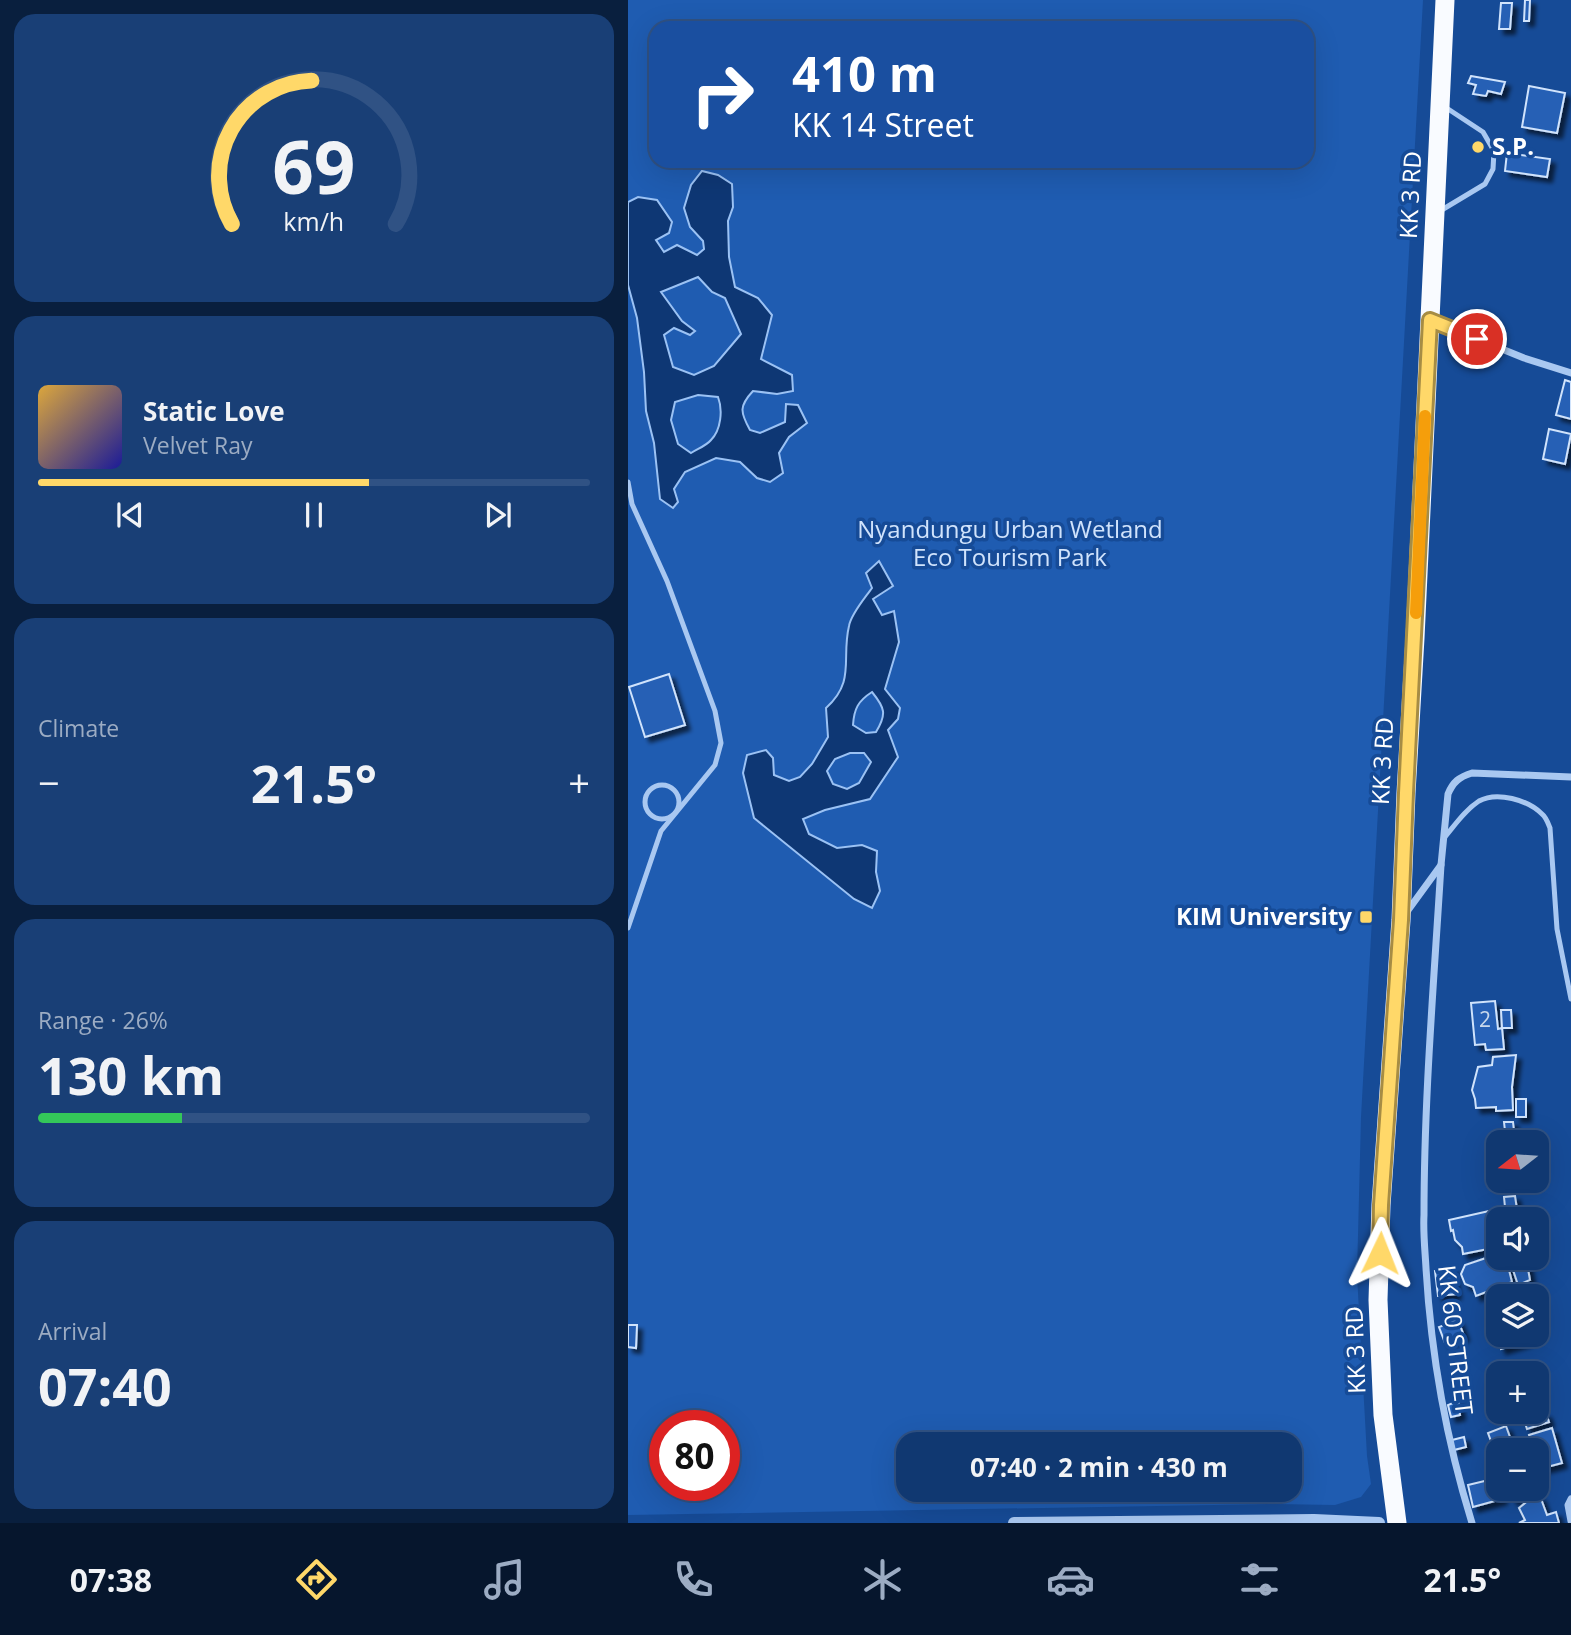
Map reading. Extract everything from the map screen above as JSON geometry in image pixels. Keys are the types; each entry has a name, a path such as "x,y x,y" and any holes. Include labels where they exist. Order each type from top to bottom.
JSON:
{"highway":[{"name":"KK 3 RD","path":"1397,1523 1383,1415 1378,1300 1381,1205 1401,920 1445,0"}],"street":[{"path":"1430,320 1524,358 1571,373"},
{"name":"KK 60 STREET","path":"1472,1523 1457,1475 1437,1382 1428,1301 1424,1217 1428,1073 1448,794 1461,776 1472,774 1571,777"},
{"path":"1401,920 1441,865"},
{"path":"1571,1499 1568,1505 1571,1521"},
{"path":"1014,1523 1314,1520 1379,1523"}],"lane":[{"path":"1434,214 1485,184 1493,169 1494,151 1483,132 1440,103"},
{"path":"628,482 632,504 667,581 715,711 721,743 715,765 661,831 628,928"},
{"path":"661,785 672,788 679,803 676,813 661,820 651,815 645,805 647,794 661,785"},
{"path":"1444,838 1471,807 1482,799 1496,797 1527,803 1543,815 1550,828 1557,929 1571,999"}],"green space":[{"name":"Nyandungu Urban Wetland Eco Tourism Park","path":"628,0 1423,0 1361,1117 1357,1275 1367,1456 1371,1484 1361,1497 1335,1505 628,1515"}],"shaded area":[{"path":"702,171 718,175 732,184 733,207 728,221 729,257 735,287 758,298 772,315 761,359 792,375 793,391 777,394 753,391 742,409 747,424 750,430 760,433 785,422 786,404 798,405 807,423 789,437 779,453 783,473 770,482 757,478 740,462 716,458 685,472 674,489 678,502 673,508 660,499 654,443 646,411 637,318 628,285 628,202 638,197 657,200 672,222 669,233 656,240 664,252 677,245 697,255 704,249 703,241 690,227 684,208 691,185","holes":["698,277 712,292 725,298 741,334 714,366 694,375 673,367 664,335 674,328 690,335 695,331 682,321 661,292","698,395 718,397 720,420 711,440 691,453 678,444 671,420 675,402"]},
{"path":"879,561 893,586 873,599 882,615 894,611 899,642 885,689 900,708 898,719 888,730 898,757 870,799 825,810 803,819 809,834 837,848 862,845 877,851 876,872 880,891 872,908 854,899 754,818 743,773 747,755 766,750 773,758 774,775 789,781 800,777 812,764 828,737 826,708 835,698 844,679 850,621 872,588 866,573","holes":["872,692 880,702 883,716 876,732 866,733 853,725 860,702","850,753 864,753 871,762 859,783 847,789 833,784 827,771 835,759"]}],"building":[{"path":"1525,0 1530,0 1529,21 1524,21"},
{"path":"1501,3 1512,3 1510,29 1499,29"},
{"path":"1471,76 1505,82 1501,94 1488,91 1486,96 1473,94 1476,85 1468,83"},
{"path":"1529,86 1565,93 1557,133 1522,127"},
{"path":"1507,153 1550,159 1547,177 1505,171"},
{"path":"1565,380 1571,382 1571,419 1556,415"},
{"path":"1549,429 1571,434 1565,464 1543,459"},
{"path":"669,674 685,725 645,737 629,687"},
{"path":"1495,1001 1498,1029 1502,1028 1504,1049 1486,1050 1485,1044 1475,1045 1471,1003"},
{"path":"1501,1010 1511,1010 1512,1028 1502,1028"},
{"path":"1516,1055 1512,1087 1513,1110 1476,1108 1472,1090 1478,1067 1492,1065 1493,1057"},
{"path":"1516,1099 1526,1099 1526,1117 1516,1117"},
{"path":"1504,1122 1513,1122 1514,1130 1505,1130"},
{"path":"1515,1196 1517,1207 1505,1207 1504,1197"},
{"path":"1486,1212 1486,1249 1463,1254 1462,1247 1455,1240 1453,1230 1451,1231 1449,1220"},
{"path":"1486,1258 1486,1270 1509,1270 1512,1282 1486,1284 1486,1292 1476,1296 1473,1287 1465,1284 1461,1274 1465,1265"},
{"path":"1452,1268 1456,1294 1438,1296 1435,1271"},
{"path":"1513,1270 1528,1270 1530,1280 1518,1284"},
{"path":"1458,1320 1464,1336 1445,1343 1439,1327"},
{"path":"628,1325 637,1325 636,1348 628,1347"},
{"path":"1458,1401 1460,1415 1451,1417 1448,1405"},
{"path":"1525,1424 1543,1424 1527,1429"},
{"path":"1506,1426 1510,1438 1490,1438 1488,1433"},
{"path":"1552,1428 1562,1463 1549,1466 1549,1438 1530,1438 1529,1435"},
{"path":"1464,1437 1466,1447 1454,1450 1452,1440"},
{"path":"1486,1481 1486,1501 1495,1501 1473,1507 1468,1485"},
{"path":"1528,1501 1542,1501 1547,1515 1556,1512 1559,1523 1519,1523 1525,1520 1519,1508"}],"slow traffic":[{"path":"1416,613 1425,416"}],"place":[{"name":"S.P.","path":"1478,147"},
{"name":"KIM University","path":"1366,917"}],"route":[{"path":"1380,1253 1401,920 1430,320 1477,339"}]}
